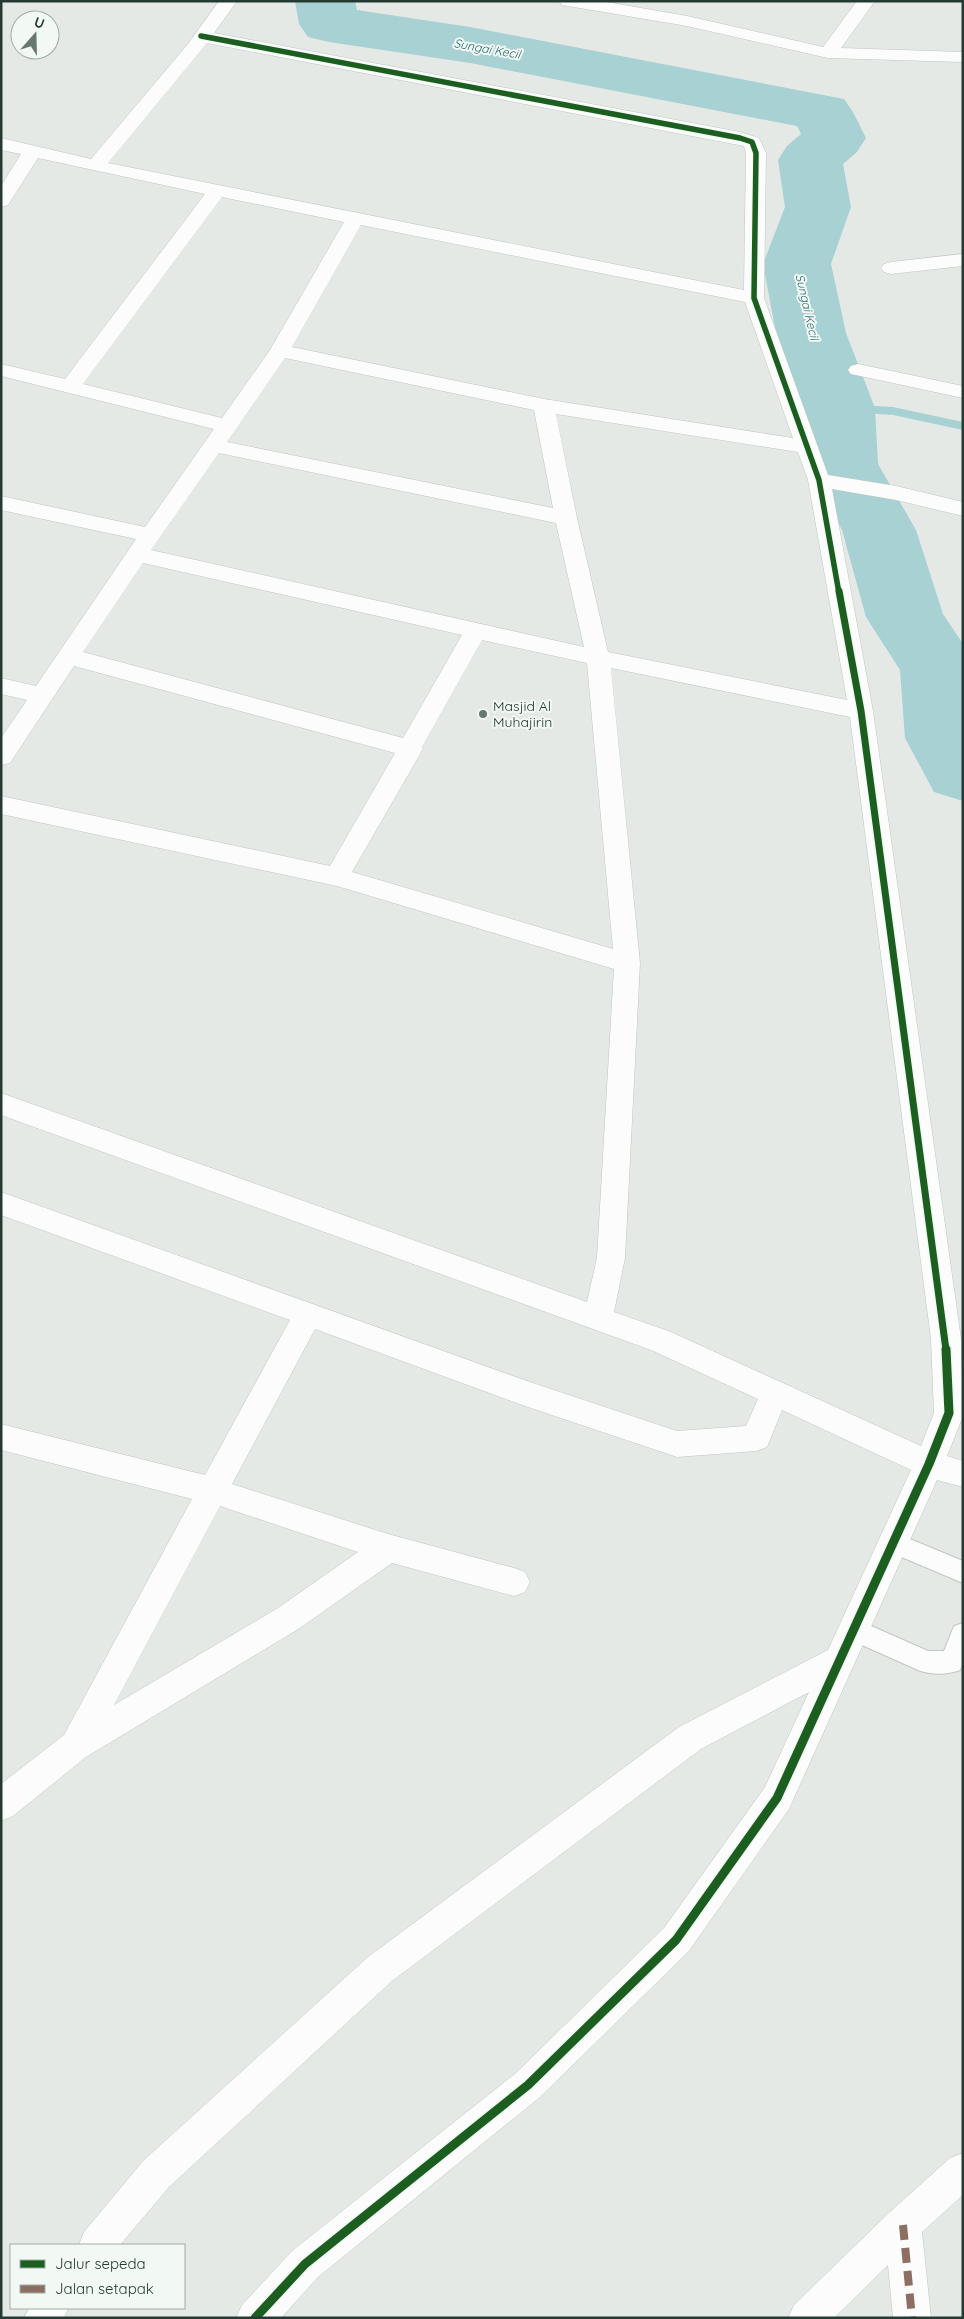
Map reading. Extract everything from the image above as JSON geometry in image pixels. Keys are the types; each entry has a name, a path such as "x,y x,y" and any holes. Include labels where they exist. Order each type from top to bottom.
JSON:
{"street":[{"path":"95,166 194,48 228,1"},
{"path":"568,1 691,15 828,53 963,57"},
{"path":"828,53 866,1"},
{"path":"201,36 740,138 752,142 756,153 754,298 819,480 861,711 946,1339 949,1413 930,1464 777,1798 676,1940 528,2085 305,2264 255,2318"},
{"path":"1,144 95,166 217,191 754,298"},
{"path":"1,201 33,151"},
{"path":"70,387 217,191"},
{"path":"1,757 150,535 215,446 226,425 280,351 355,219"},
{"path":"891,268 963,260"},
{"path":"280,351 544,406 806,447"},
{"path":"1,370 226,425"},
{"path":"858,370 963,392"},
{"path":"544,406 566,518 598,658 627,963 611,1258 598,1319"},
{"path":"215,446 566,518"},
{"path":"819,480 896,493 963,509"},
{"path":"1,503 150,535"},
{"path":"137,554 598,658 861,711"},
{"path":"337,877 411,749 476,630"},
{"path":"68,656 411,749"},
{"path":"1,686 41,695"},
{"path":"1,805 337,877 627,963"},
{"path":"1,1104 661,1341 930,1464 963,1474"},
{"path":"1,1203 525,1393 676,1444 756,1438 775,1393"},
{"path":"75,1746 308,1314"},
{"path":"6,1446 214,1491 388,1548 514,1582"},
{"path":"1,1805 75,1746 289,1618 388,1548"},
{"path":"98,2244 156,2174 380,1968 690,1738 838,1662"},
{"path":"808,2318 903,2225 963,2171"},
{"path":"903,2225 912,2318"}],"lane":[{"path":"893,1543 963,1572"},
{"path":"853,1629 926,1662 951,1662 963,1634"}],"waterway":[{"name":"Sungai Kecil","path":"325,1 329,24 470,45 822,112 834,138 810,160 818,207 797,264 811,333 839,408 842,464 879,530 905,617 939,669 945,738 963,772"},
{"path":"839,408 893,411 963,426"}],"marked path":[{"path":"903,2225 912,2318"}],"cycle path":[{"path":"201,36 740,138 752,142 756,153 754,298 819,480 861,711 946,1339 949,1413 929,1464 777,1798 676,1940 528,2085 305,2264 255,2318"}],"place":[{"name":"Masjid Al Muhajirin","path":"483,714"}]}
